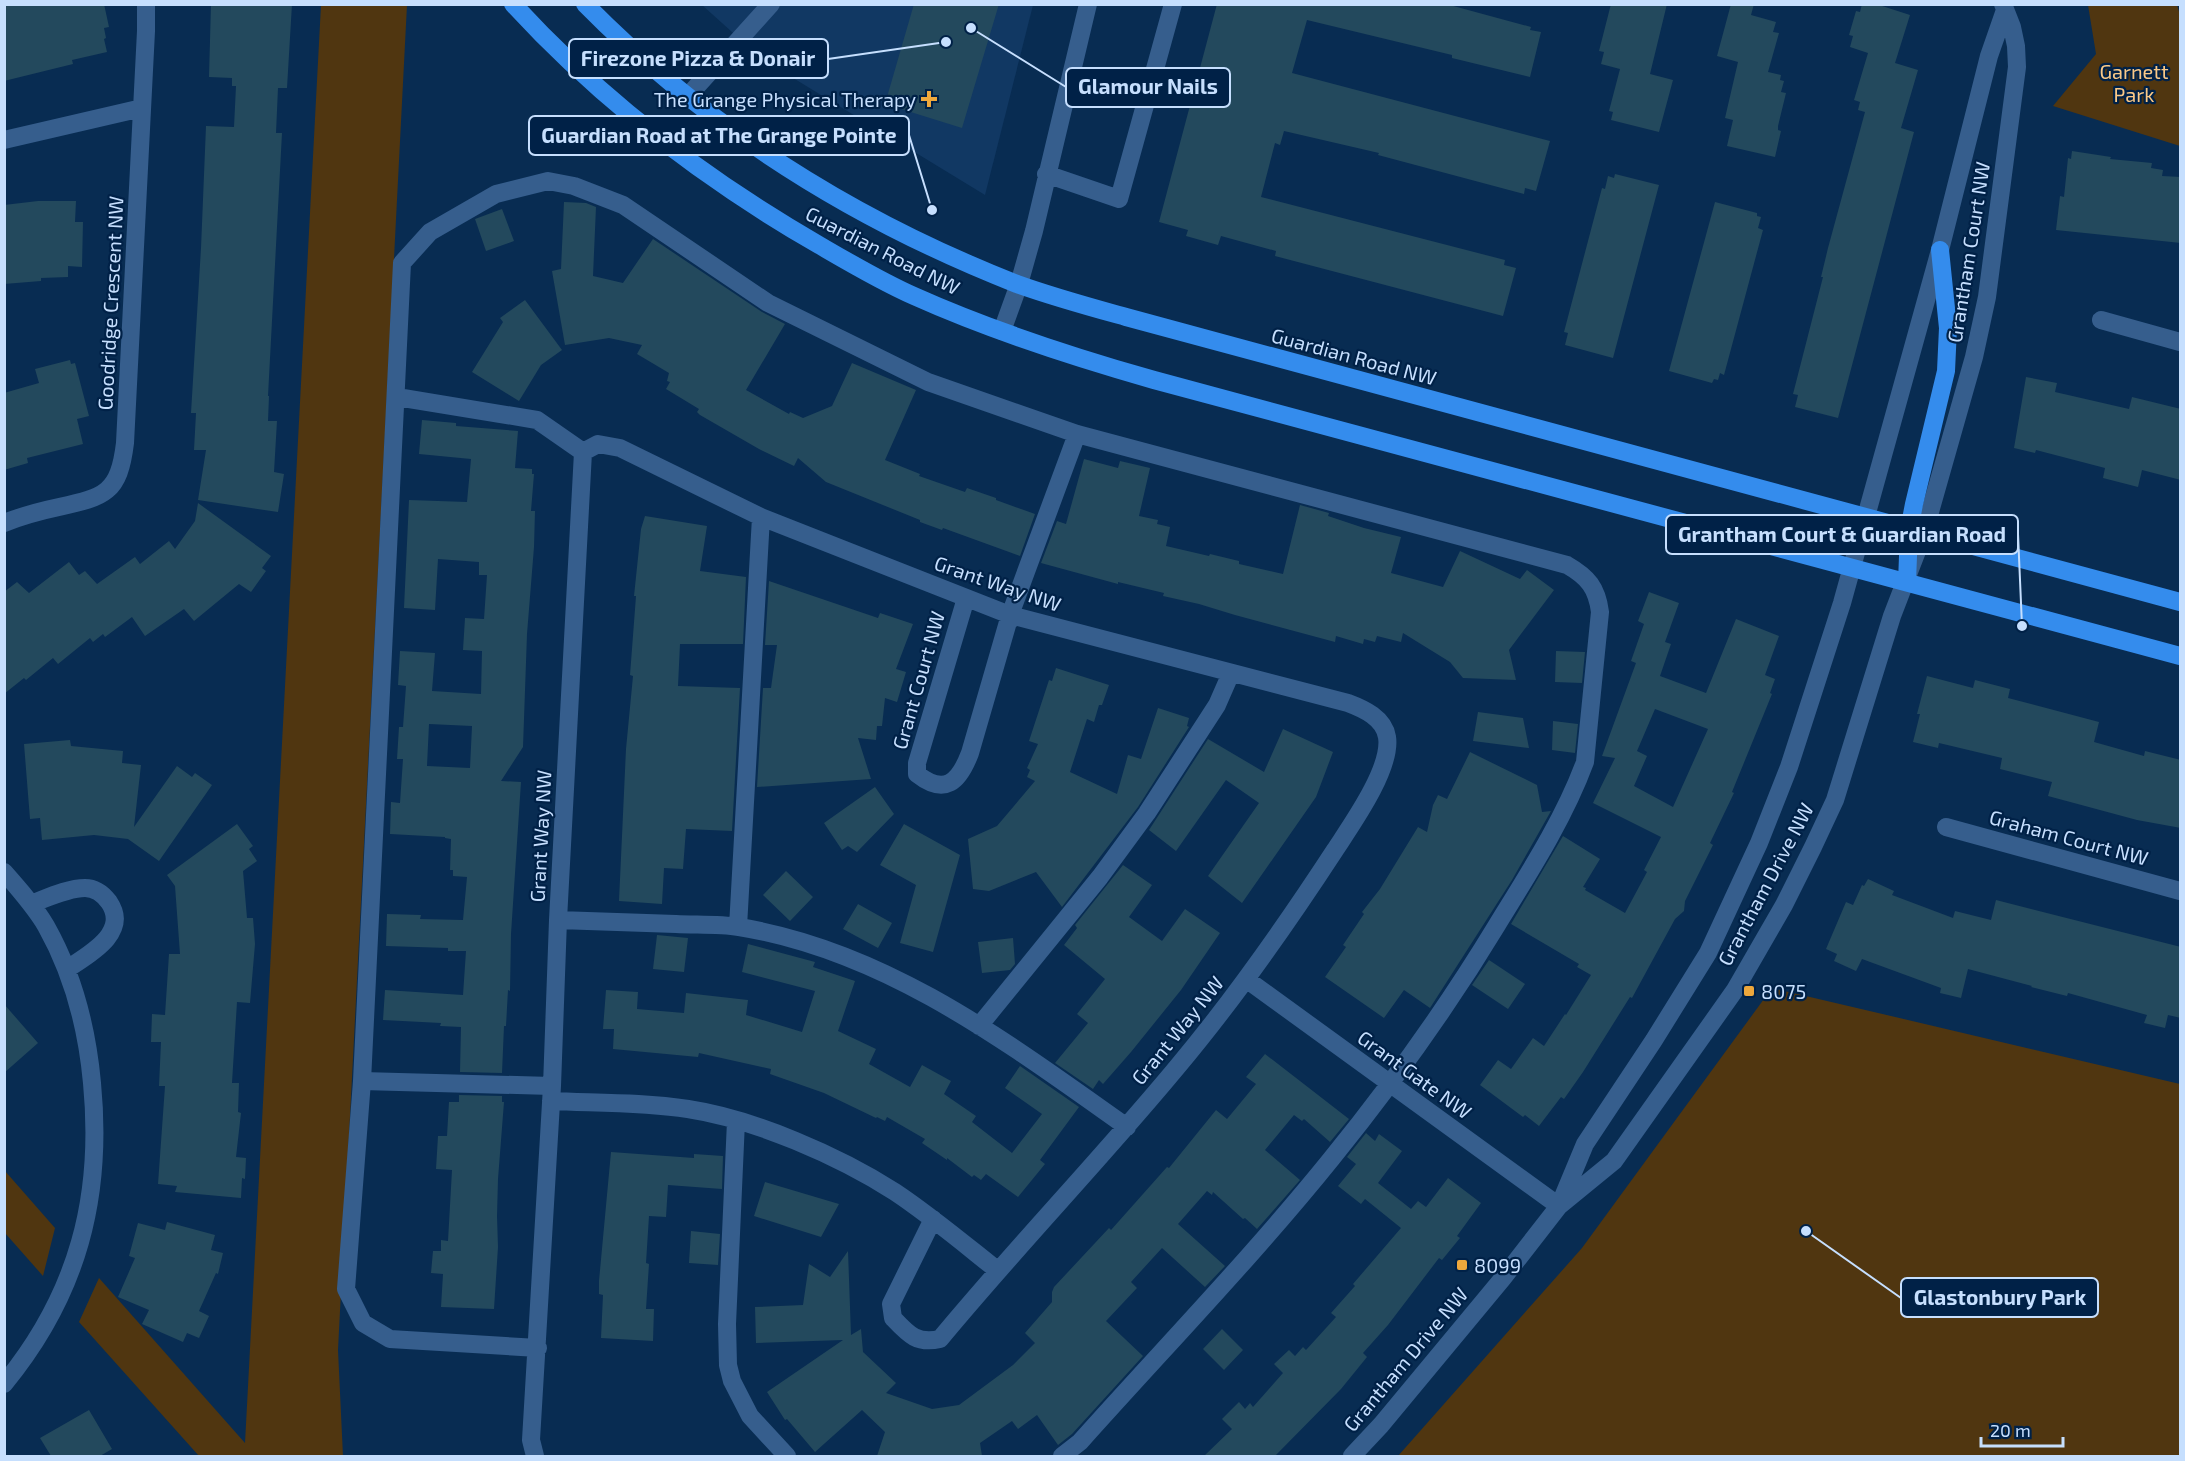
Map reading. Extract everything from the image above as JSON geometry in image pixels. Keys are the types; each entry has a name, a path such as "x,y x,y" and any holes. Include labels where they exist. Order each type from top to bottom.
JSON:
{"main road":[{"name":"Guardian Road NW","path":"513,4 571,63 613,100 724,186 779,222 914,296 1035,345 1154,380 1907,582"},
{"name":"Guardian Road NW","path":"585,4 618,38 741,138 841,202 900,233 1019,284 1126,317 2181,602"},
{"path":"1916,531 1946,371 1948,328 1940,250"},
{"path":"1907,582 2181,656"}],"street":[{"name":"Goodridge Crescent NW","path":"4,523 98,497 109,488 121,470 125,442 146,4"},
{"path":"688,96 771,4"},
{"path":"1002,331 1019,284 1034,231 1088,4"},
{"path":"1046,174 1119,199 1173,4"},
{"name":"Grantham Court NW","path":"1866,518 2004,7"},
{"name":"Grantham Court NW","path":"1916,531 1974,357 1987,297 2017,67 2012,27 2004,7"},
{"path":"4,140 142,108"},
{"path":"538,1348 390,1339 363,1323 346,1289 362,1081 402,263 430,231 496,194 548,181 574,186 623,205 768,303 928,382 1077,434 1567,565 1582,573 1598,597 1600,612 1585,762 1577,783 1526,879 1483,948 1430,1028 1333,1157 1281,1219 1080,1442 1062,1456"},
{"path":"2101,320 2181,342"},
{"path":"397,397 537,420 583,452"},
{"path":"1011,615 1077,434"},
{"name":"Grant Way NW","path":"535,1456 531,1440 538,1348 583,452 598,444 620,448 761,517 1011,615 1348,703 1364,709 1385,728 1387,752 1383,767 1359,811 1306,894 1246,979 1180,1065 1126,1128 997,1270 940,1339 927,1342 916,1339 893,1318 891,1304 933,1219"},
{"path":"738,927 761,517"},
{"name":"Grantham Drive NW","path":"1559,1206 1585,1144 1683,995 1723,924 1760,843 1789,767 1866,518"},
{"name":"Grantham Drive NW","path":"1352,1456 1381,1425 1489,1295 1559,1206 1614,1161 1735,990 1784,905 1835,800 1892,616 1907,582 1916,531"},
{"name":"Grant Court NW","path":"966,598 917,763 917,774 926,781 939,785 952,781 962,774 1011,615"},
{"path":"979,1026 1100,877 1147,813 1217,705 1231,673"},
{"name":"Graham Court NW","path":"1947,827 2181,891"},
{"path":"4,872 45,924 67,969 78,1004 89,1058 96,1134 92,1191 80,1247 65,1286 45,1324 4,1384"},
{"path":"31,904 86,888 97,890 111,905 114,916 111,934 97,948 67,969"},
{"path":"558,920 738,927 824,949 875,968 927,994 1016,1049 1126,1128"},
{"name":"Grant Gate NW","path":"1246,979 1559,1206"},
{"path":"362,1081 551,1093 689,1109 736,1121 825,1155 893,1191 933,1219 997,1270"},
{"path":"736,1121 727,1324 728,1365 732,1381 750,1416 787,1456"}],"shaded area":[{"path":"702,5 1033,5 985,195 762,59"}],"green space":[{"path":"321,5 407,5 338,1350 343,1456 199,1456 79,1322 99,1278 245,1443"},
{"name":"Garnett Park","path":"2088,5 2177,5 2180,15 2180,146 2053,106 2096,54"},
{"path":"1772,988 2180,1084 2180,1456 1398,1456 1582,1248"},
{"path":"5,1171 55,1228 43,1276 5,1233"}],"building":[{"path":"4,4 104,4 109,27 104,28 107,52 72,60 73,64 4,81"},
{"path":"211,4 292,4 287,88 278,88 276,133 282,133 268,396 268,421 277,421 274,472 284,474 278,512 198,500 206,450 194,450 196,413 191,413 206,126 234,127 236,86 232,86 232,78 209,77"},
{"path":"914,4 999,4 962,128 885,104"},
{"path":"1217,4 1446,4 1531,27 1530,30 1541,32 1530,77 1452,58 1452,55 1307,20 1292,73 1550,141 1536,191 1525,188 1524,194 1378,155 1379,153 1284,131 1280,145 1275,143 1261,197 1505,260 1504,265 1516,268 1503,316 1275,256 1276,251 1221,236 1218,245 1186,236 1188,230 1159,222"},
{"path":"1611,4 1667,4 1650,74 1673,80 1659,132 1611,120 1613,112 1609,111 1620,69 1601,64 1604,52 1599,51"},
{"path":"1731,4 1754,4 1751,15 1776,22 1773,32 1779,33 1768,72 1781,75 1780,80 1784,81 1781,92 1786,93 1778,126 1778,130 1781,131 1775,157 1727,146 1733,120 1725,118 1738,62 1717,56"},
{"path":"1862,4 1876,4 1910,15 1895,63 1918,70 1901,128 1914,132 1838,418 1795,407 1798,395 1793,394 1823,277 1821,277 1828,248 1865,112 1858,110 1860,102 1854,100 1868,53 1850,47 1853,36 1849,35 1856,11 1860,12"},
{"path":"2072,151 2111,157 2110,159 2152,163 2151,168 2163,170 2162,176 2181,177 2181,243 2056,230 2060,196 2064,197 2068,158 2071,159"},
{"path":"1615,174 1659,185 1613,358 1565,345 1568,333 1564,332 1602,188 1605,189 1608,176 1614,178"},
{"path":"38,201 76,201 75,222 83,222 82,267 68,266 68,277 41,278 41,281 4,284 4,205"},
{"path":"564,202 586,203 596,207 593,276 623,283 653,239 762,312 785,324 746,390 789,414 790,412 803,418 832,406 852,363 916,390 885,460 920,474 919,476 965,492 967,488 1035,514 1020,556 920,522 920,520 826,482 798,458 794,466 759,449 700,415 697,412 699,409 666,389 670,382 667,381 669,373 637,354 642,345 609,338 565,345 552,271 561,269"},
{"path":"1715,202 1757,213 1757,216 1761,217 1758,228 1763,230 1724,375 1720,373 1718,380 1714,379 1712,383 1669,371"},
{"path":"502,209 514,241 486,251 475,219"},
{"path":"525,300 562,350 541,365 519,401 472,372 503,322 500,318"},
{"path":"70,360 71,364 75,363 89,416 77,419 83,444 27,458 28,463 4,470 4,393 39,383 35,369"},
{"path":"2026,377 2057,383 2055,392 2129,409 2132,397 2181,409 2181,480 2142,470 2138,487 2103,478 2105,468 2036,450 2035,453 2014,448"},
{"path":"422,420 456,423 456,426 518,431 515,468 532,469 532,474 534,474 531,511 535,511 534,547 527,634 523,747 501,781 521,782 511,934 510,991 508,990 506,1026 504,1026 502,1073 460,1072 461,1027 440,1026 441,1023 383,1020 385,990 463,995 466,951 448,951 448,948 386,946 387,914 421,915 420,919 463,920 467,877 453,876 453,870 450,870 451,839 390,834 391,802 400,803 403,759 397,759 399,727 403,727 406,686 398,685 400,651 435,653 432,691 481,694 482,651 463,650 465,618 484,619 487,575 479,575 479,562 438,559 435,610 404,608 409,500 467,502 471,459 419,454","holes":["429,724 472,726 470,768 427,766"]},
{"path":"1084,459 1118,468 1120,461 1150,468 1139,516 1158,520 1157,524 1170,527 1166,546 1209,556 1210,554 1239,561 1239,564 1283,574 1300,505 1329,513 1328,516 1364,528 1401,537 1391,573 1443,587 1460,551 1520,579 1527,570 1554,590 1509,650 1516,680 1463,678 1450,662 1403,633 1401,642 1377,636 1375,642 1364,639 1363,644 1336,636 1335,642 1163,596 1164,593 1118,582 1118,584 1041,563 1057,521 1066,524"},
{"path":"198,503 271,556 262,568 266,571 251,592 239,584 194,621 184,609 145,636 132,617 105,637 103,634 93,642 90,638 58,664 53,658 4,694 4,592 17,582 29,593 69,562 79,575 85,571 97,584 135,557 140,564 169,541 175,549 195,521"},
{"path":"645,516 707,526 700,571 746,577 743,644 680,644 678,686 740,688 732,831 686,829 683,869 664,868 662,904 619,901 626,749 633,676 630,675 636,596 634,596 641,529"},
{"path":"769,581 878,618 880,613 913,624 896,669 906,672 897,702 885,698 882,726 877,726 876,740 858,738 871,779 757,787 763,688 771,688 777,645 765,645"},
{"path":"1649,592 1679,603 1665,642 1671,644 1660,676 1706,693 1736,619 1779,636 1765,675 1775,679 1770,693 1772,694 1732,792 1734,793 1710,843 1713,845 1685,901 1684,911 1675,919 1632,998 1630,997 1583,1072 1564,1099 1561,1097 1539,1126 1480,1085 1498,1060 1511,1069 1533,1038 1544,1046 1591,975 1577,967 1579,964 1511,924 1563,836 1600,859 1583,887 1586,888 1585,890 1625,913 1647,872 1644,870 1661,837 1593,803 1615,758 1602,756 1636,663 1631,661 1644,624 1638,621","holes":["1655,709 1708,729 1673,807 1634,786 1647,756 1637,751"]},
{"path":"1556,651 1585,652 1582,683 1555,682"},
{"path":"1056,668 1109,685 1094,722 1087,719 1070,772 1117,794 1128,755 1141,759 1158,708 1189,718 1187,726 1189,727 1138,807 1062,907 1036,872 989,891 973,889 968,839 997,826 1035,781 1027,777 1030,770 1027,768 1038,744 1029,741 1049,680 1052,681"},
{"path":"1927,676 1973,688 1975,680 2010,689 2008,698 2099,722 2094,742 2144,756 2145,751 2181,760 2181,828 2137,820 2048,796 2052,782 2000,769 2002,758 1939,743 1938,748 1913,742 1920,714 1917,714"},
{"path":"1478,712 1523,718 1529,748 1473,741"},
{"path":"1553,721 1578,724 1575,753 1552,750"},
{"path":"1283,729 1333,752 1316,797 1242,903 1208,876 1259,803 1226,780 1176,851 1149,830 1208,739 1264,772"},
{"path":"70,740 71,746 123,751 122,763 141,765 134,827 177,766 192,777 195,773 212,785 159,861 128,839 94,835 42,840 40,818 30,819 24,744"},
{"path":"1470,752 1537,785 1542,812 1551,811 1512,880 1430,1008 1404,990 1384,1018 1325,977 1346,947 1343,945 1364,914 1362,912 1380,889 1418,827 1427,832 1433,805 1438,795 1447,799"},
{"path":"875,787 894,814 857,852 848,846 842,850 824,823"},
{"path":"237,824 253,846 249,849 257,861 243,871 247,918 253,918 255,944 250,1003 237,1002 232,1083 239,1083 238,1112 241,1113 236,1157 246,1158 241,1198 175,1192 177,1186 158,1184 165,1086 159,1086 161,1042 151,1042 152,1014 165,1015 169,954 180,954 175,886 167,875"},
{"path":"904,824 960,855 933,952 900,943 916,885 880,865"},
{"path":"1123,865 1152,885 1129,917 1162,941 1185,909 1220,933 1181,990 1131,1052 1103,1084 1099,1080 1093,1089 1055,1063 1088,1023 1077,1014 1105,979 1064,945 1077,928 1075,925"},
{"path":"786,871 813,897 790,921 763,895"},
{"path":"1868,879 1894,891 1892,895 1953,918 1955,911 1991,920 1996,900 2181,947 2181,1018 2168,1015 2165,1028 2144,1023 2147,1015 1968,969 1961,998 1940,993 1941,988 1862,959 1856,971 1834,961 1837,954 1826,949 1846,902 1853,905 1862,885 1864,886"},
{"path":"858,904 892,923 878,948 843,929"},
{"path":"657,935 688,938 684,972 653,969"},
{"path":"1013,938 1015,964 1010,970 982,973 978,942"},
{"path":"748,944 815,962 813,967 855,981 838,1031 876,1049 869,1064 910,1087 922,1065 951,1081 944,1094 976,1116 972,1122 1012,1153 1042,1114 1005,1088 1020,1066 1079,1107 1040,1160 1045,1164 1018,1197 986,1174 981,1180 974,1175 972,1177 922,1143 925,1139 887,1117 885,1121 876,1118 824,1093 770,1074 771,1069 699,1053 698,1057 613,1049 614,1029 603,1029 606,990 638,992 637,1009 684,1013 686,993 748,1000 746,1015 802,1032 815,991 742,972"},
{"path":"1489,960 1525,984 1508,1009 1472,985"},
{"path":"4,1004 38,1043 4,1073"},
{"path":"1265,1054 1349,1119 1330,1142 1304,1119 1302,1121 1294,1115 1265,1150 1300,1180 1257,1229 1213,1192 1212,1195 1207,1191 1178,1224 1225,1266 1205,1287 1162,1248 1131,1282 1137,1288 1106,1321 1143,1356 1072,1434 1058,1445 1037,1415 1018,1429 1012,1421 980,1443 982,1456 877,1456 885,1432 862,1410 815,1452 787,1419 785,1420 767,1392 843,1340 756,1343 755,1307 803,1305 809,1264 830,1277 848,1251 851,1335 861,1329 863,1352 896,1383 886,1393 932,1409 959,1405 1013,1365 1035,1343 1025,1333 1052,1302 1054,1287 1109,1228 1111,1230 1167,1167 1169,1168 1216,1110 1227,1119 1256,1084 1246,1077"},
{"path":"459,1095 502,1096 502,1102 504,1102 498,1179 498,1247 494,1309 441,1307 443,1274 431,1273 433,1251 441,1251 441,1240 448,1241 452,1170 436,1169 438,1136 447,1136 449,1102 459,1102"},
{"path":"1366,1133 1375,1141 1379,1134 1402,1151 1378,1183 1411,1209 1418,1201 1426,1207 1448,1178 1481,1203 1457,1236 1460,1238 1442,1260 1439,1258 1388,1325 1363,1353 1367,1357 1341,1389 1275,1456 1204,1456 1232,1429 1222,1419 1239,1402 1245,1409 1250,1403 1253,1407 1283,1373 1274,1364 1289,1350 1295,1356 1303,1347 1306,1350 1336,1317 1331,1313 1355,1286 1353,1284 1401,1228 1365,1199 1361,1204 1338,1186 1356,1164 1347,1157"},
{"path":"611,1152 694,1158 694,1154 723,1156 722,1189 668,1185 666,1217 649,1216 646,1309 654,1309 653,1341 601,1338 603,1295 599,1294 599,1281"},
{"path":"765,1182 839,1204 821,1237 754,1216"},
{"path":"167,1222 215,1235 211,1250 223,1253 218,1274 216,1273 199,1311 209,1316 199,1338 187,1333 183,1342 142,1324 149,1310 118,1297 135,1258 129,1256 138,1223 165,1230"},
{"path":"691,1231 720,1234 718,1265 689,1263"},
{"path":"1222,1329 1243,1350 1224,1370 1203,1349"},
{"path":"89,1410 112,1449 100,1456 51,1456 40,1438"}],"place":[{"name":"Glamour Nails","path":"971,28"},
{"name":"Firezone Pizza & Donair","path":"946,42"},
{"name":"The Grange Physical Therapy","path":"929,99"},
{"name":"Guardian Road at The Grange Pointe","path":"932,210"},
{"name":"Grantham Court & Guardian Road","path":"2022,626"},
{"name":"8075","path":"1749,991"},
{"name":"Glastonbury Park","path":"1806,1231"},
{"name":"8099","path":"1462,1265"}]}
